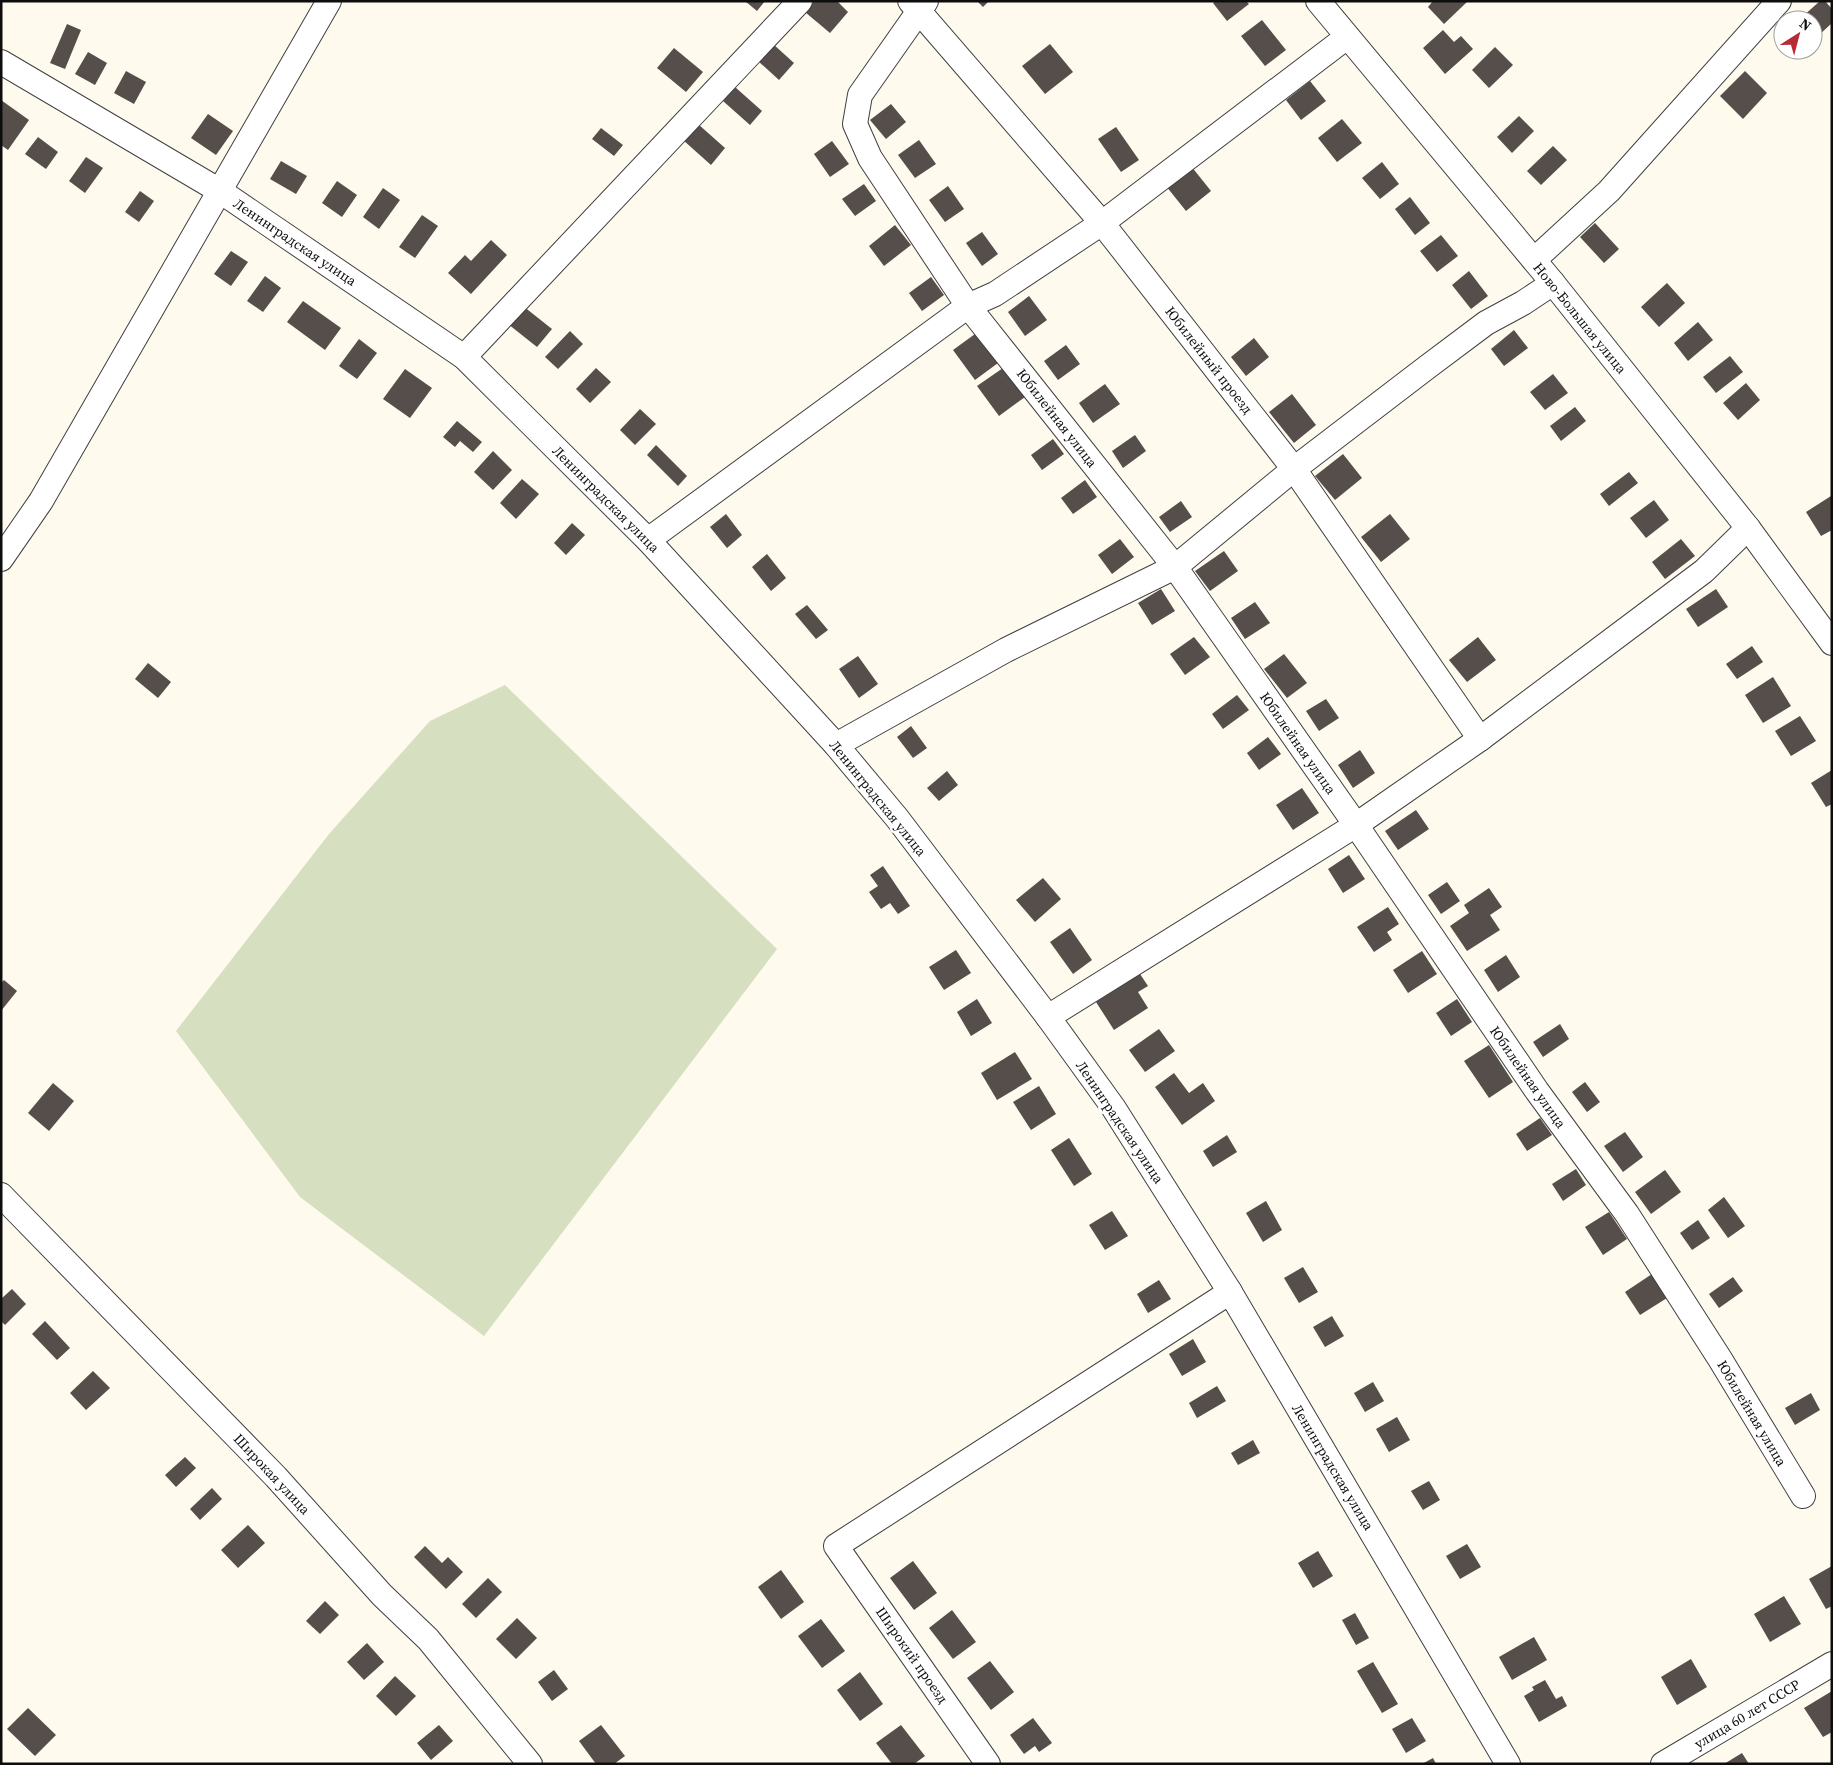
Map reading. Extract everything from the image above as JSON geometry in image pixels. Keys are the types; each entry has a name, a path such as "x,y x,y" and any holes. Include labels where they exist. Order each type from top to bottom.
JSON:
{"street":[{"path":"1,559 41,501 329,1"},
{"path":"464,357 800,1"},
{"name":"Ново-Большая улица","path":"1318,1 1553,283 1748,528 1832,643"},
{"path":"1534,260 1609,191 1779,1"},
{"name":"Юбилейный проезд","path":"919,4 1102,223 1294,469 1480,739"},
{"name":"Юбилейная улица","path":"919,4 860,95 855,124 870,158 968,306 1175,567 1356,825 1536,1091 1627,1214 1720,1359 1803,1496"},
{"path":"648,540 968,306 995,294 1102,223 1347,37"},
{"name":"Ленинградская улица","path":"1,62 220,191 464,357 648,540 836,746 897,818 1048,1017 1113,1107 1230,1292 1508,1764"},
{"path":"836,746 1006,650 1175,567 1294,469 1486,323 1523,303 1553,283"},
{"path":"1048,1017 1356,825 1480,739 1704,571 1748,528"},
{"name":"Широкая улица","path":"1,1195 276,1477 382,1595 428,1639 530,1764"},
{"name":"Широкий проезд","path":"988,1764 836,1546 1230,1292"},
{"name":"улица 60 лет СССР","path":"1663,1764 1832,1664"}],"green space":[{"path":"505,685 777,949 484,1336 300,1197 176,1031 329,834 430,721"}],"building":[{"path":"745,1 765,1 757,11"},
{"path":"814,1 837,1 848,12 830,33 805,12"},
{"path":"977,1 989,1 983,7"},
{"path":"1216,1 1246,1 1249,4 1227,21 1213,3"},
{"path":"1433,1 1468,1 1444,24 1428,7"},
{"path":"1820,1 1825,1 1832,9 1832,23 1823,31 1823,10 1810,10"},
{"path":"1262,20 1286,50 1265,66 1241,36"},
{"path":"67,24 81,30 65,69 50,63"},
{"path":"1443,30 1454,42 1461,36 1473,49 1445,74 1423,48"},
{"path":"773,44 794,63 779,80 758,61"},
{"path":"1050,44 1073,72 1045,94 1022,66"},
{"path":"1495,47 1513,65 1489,88 1472,70"},
{"path":"674,48 703,72 686,92 657,68"},
{"path":"88,52 107,63 95,85 75,74"},
{"path":"126,71 146,82 134,104 114,93"},
{"path":"1745,71 1767,93 1743,119 1720,96"},
{"path":"1310,81 1326,101 1301,120 1286,100"},
{"path":"735,87 762,111 750,125 723,101"},
{"path":"1,100 29,120 8,150 1,145"},
{"path":"891,104 906,122 886,139 870,120"},
{"path":"208,114 233,131 216,155 191,138"},
{"path":"1519,116 1534,131 1512,153 1497,137"},
{"path":"1342,119 1362,143 1337,162 1318,138"},
{"path":"698,124 725,148 711,165 683,140"},
{"path":"1116,127 1139,160 1121,172 1098,139"},
{"path":"601,128 623,145 614,156 592,139"},
{"path":"38,137 58,152 46,169 25,154"},
{"path":"919,140 936,164 915,178 898,155"},
{"path":"832,141 849,164 830,177 814,154"},
{"path":"1553,146 1567,160 1541,185 1527,171"},
{"path":"86,157 103,168 85,193 69,181"},
{"path":"281,161 307,176 296,194 270,179"},
{"path":"1382,162 1399,184 1380,199 1362,178"},
{"path":"1191,166 1211,191 1186,211 1166,186"},
{"path":"337,181 357,195 342,217 322,203"},
{"path":"864,184 876,201 855,216 842,199"},
{"path":"948,186 964,209 945,222 929,200"},
{"path":"383,188 400,200 379,229 363,217"},
{"path":"140,191 154,201 139,222 125,212"},
{"path":"1410,197 1430,223 1415,235 1395,209"},
{"path":"422,215 438,226 415,258 399,247"},
{"path":"1595,223 1619,249 1604,263 1580,237"},
{"path":"895,225 911,245 884,266 869,246"},
{"path":"982,232 998,254 982,266 966,243"},
{"path":"1441,235 1458,256 1437,272 1420,251"},
{"path":"491,240 507,255 471,294 448,273 465,255 471,261"},
{"path":"231,251 248,262 231,286 214,274"},
{"path":"1469,271 1488,296 1471,309 1452,285"},
{"path":"265,276 281,288 263,312 247,301"},
{"path":"931,277 944,295 922,311 909,293"},
{"path":"1667,283 1685,303 1659,327 1641,307"},
{"path":"1029,296 1047,320 1025,336 1008,312"},
{"path":"303,301 341,328 325,350 287,322"},
{"path":"523,306 552,329 537,347 508,324"},
{"path":"1698,322 1713,340 1688,361 1674,343"},
{"path":"1514,330 1528,348 1504,366 1491,349"},
{"path":"570,331 583,344 558,369 545,357"},
{"path":"975,334 998,363 975,380 953,350"},
{"path":"1254,338 1269,357 1246,376 1231,357"},
{"path":"359,339 377,353 357,379 339,366"},
{"path":"1066,345 1080,364 1058,380 1044,361"},
{"path":"1730,356 1743,372 1716,393 1703,377"},
{"path":"596,368 611,382 590,403 576,389"},
{"path":"1003,368 1025,397 999,416 977,386"},
{"path":"405,369 432,388 410,418 383,399"},
{"path":"1553,374 1568,393 1545,410 1530,392"},
{"path":"1746,383 1760,400 1738,420 1723,403"},
{"path":"1105,384 1120,404 1093,423 1079,403"},
{"path":"1292,394 1316,425 1294,443 1269,412"},
{"path":"1575,407 1586,421 1561,441 1550,426"},
{"path":"640,409 656,424 635,445 620,430"},
{"path":"457,421 482,442 473,452 460,441 455,447 443,437"},
{"path":"1135,435 1146,451 1123,468 1112,451"},
{"path":"1053,439 1064,454 1042,470 1031,455"},
{"path":"656,445 687,476 678,486 647,455"},
{"path":"493,451 512,470 493,490 474,472"},
{"path":"1343,454 1362,478 1335,500 1315,476"},
{"path":"1629,472 1638,483 1609,506 1600,494"},
{"path":"522,479 539,494 516,519 500,503"},
{"path":"1085,480 1097,497 1073,514 1061,498"},
{"path":"1831,496 1832,530 1821,536 1806,512"},
{"path":"1654,500 1669,520 1646,538 1630,518"},
{"path":"1181,501 1192,517 1170,532 1159,517"},
{"path":"726,514 742,535 727,548 710,527"},
{"path":"1390,514 1410,539 1381,562 1361,537"},
{"path":"572,523 585,535 566,555 554,543"},
{"path":"1120,539 1134,557 1112,574 1098,555"},
{"path":"1681,539 1695,556 1665,579 1652,562"},
{"path":"1224,551 1238,571 1210,591 1195,571"},
{"path":"767,554 786,578 771,591 752,567"},
{"path":"1161,589 1175,611 1152,625 1138,603"},
{"path":"1716,589 1728,607 1698,627 1686,609"},
{"path":"1255,602 1270,623 1245,639 1231,618"},
{"path":"807,605 828,630 816,639 795,614"},
{"path":"1194,637 1210,657 1185,675 1170,654"},
{"path":"1478,637 1496,660 1467,682 1449,660"},
{"path":"1752,646 1763,662 1737,679 1726,664"},
{"path":"1284,654 1307,683 1287,698 1264,669"},
{"path":"858,656 878,684 859,698 839,669"},
{"path":"148,663 171,682 158,698 135,679"},
{"path":"1773,677 1791,706 1763,723 1745,695"},
{"path":"1237,695 1249,710 1223,729 1212,714"},
{"path":"1326,699 1339,718 1319,731 1306,711"},
{"path":"1800,716 1816,741 1791,756 1775,731"},
{"path":"911,726 927,748 913,758 897,737"},
{"path":"1268,737 1281,754 1259,770 1247,753"},
{"path":"1360,750 1375,773 1353,788 1338,765"},
{"path":"1832,770 1832,804 1826,807 1811,783"},
{"path":"947,771 958,785 939,801 927,788"},
{"path":"1302,788 1319,813 1293,830 1276,805"},
{"path":"1416,810 1429,829 1398,850 1385,831"},
{"path":"1349,855 1365,879 1343,893 1328,869"},
{"path":"883,866 910,906 898,914 890,903 881,909 869,892 878,886 870,875"},
{"path":"1043,878 1061,899 1035,922 1016,900"},
{"path":"1447,882 1460,901 1441,914 1428,895"},
{"path":"1489,888 1502,907 1490,915 1500,930 1467,951 1450,926 1469,913 1464,905"},
{"path":"1388,907 1399,924 1387,932 1392,940 1374,952 1357,927"},
{"path":"1070,928 1092,960 1073,974 1050,942"},
{"path":"956,950 971,973 944,990 929,967"},
{"path":"1422,951 1437,974 1408,993 1393,970"},
{"path":"1506,955 1520,977 1498,992 1484,970"},
{"path":"1140,974 1148,986 1138,992 1148,1008 1114,1030 1096,1002"},
{"path":"4,980 17,991 1,1011 1,983"},
{"path":"977,999 992,1023 971,1036 957,1012"},
{"path":"1457,999 1472,1022 1451,1036 1436,1013"},
{"path":"1560,1024 1569,1039 1543,1057 1533,1042"},
{"path":"1159,1029 1175,1051 1145,1072 1129,1050"},
{"path":"1489,1045 1513,1082 1489,1098 1464,1061"},
{"path":"1015,1052 1032,1079 997,1100 981,1073"},
{"path":"1174,1073 1189,1093 1203,1083 1215,1101 1182,1125 1155,1087"},
{"path":"1585,1082 1600,1102 1587,1112 1572,1092"},
{"path":"53,1083 74,1101 49,1131 28,1113"},
{"path":"1039,1086 1056,1114 1031,1130 1013,1102"},
{"path":"1540,1118 1552,1135 1527,1151 1516,1134"},
{"path":"1625,1132 1643,1157 1623,1172 1604,1146"},
{"path":"1227,1135 1237,1152 1213,1167 1203,1151"},
{"path":"1069,1138 1092,1174 1074,1186 1051,1150"},
{"path":"1576,1169 1586,1185 1563,1201 1552,1184"},
{"path":"1665,1170 1681,1192 1651,1214 1635,1192"},
{"path":"1724,1197 1745,1226 1728,1238 1708,1210"},
{"path":"1266,1201 1282,1230 1263,1242 1246,1213"},
{"path":"1112,1211 1128,1236 1105,1250 1089,1225"},
{"path":"1609,1212 1627,1239 1603,1255 1585,1227"},
{"path":"1698,1220 1710,1238 1692,1250 1680,1233"},
{"path":"1303,1267 1318,1292 1299,1303 1284,1278"},
{"path":"1652,1274 1667,1298 1640,1315 1625,1292"},
{"path":"1733,1277 1743,1291 1719,1308 1709,1294"},
{"path":"1159,1280 1171,1299 1148,1313 1137,1294"},
{"path":"12,1289 26,1304 5,1325 1,1321 1,1299"},
{"path":"1332,1316 1344,1336 1325,1347 1313,1327"},
{"path":"45,1321 70,1348 57,1360 32,1334"},
{"path":"1193,1339 1206,1362 1182,1376 1169,1354"},
{"path":"93,1371 110,1388 86,1410 70,1393"},
{"path":"1373,1382 1384,1401 1365,1412 1354,1393"},
{"path":"1217,1386 1226,1401 1197,1418 1189,1403"},
{"path":"1811,1393 1820,1410 1795,1425 1785,1408"},
{"path":"1397,1417 1410,1440 1389,1452 1376,1429"},
{"path":"1253,1440 1260,1453 1238,1465 1231,1453"},
{"path":"185,1457 196,1468 176,1487 165,1475"},
{"path":"1429,1481 1440,1500 1423,1510 1411,1491"},
{"path":"212,1488 222,1499 200,1520 190,1509"},
{"path":"248,1525 265,1543 238,1568 221,1550"},
{"path":"1467,1544 1481,1567 1460,1579 1446,1556"},
{"path":"425,1546 442,1563 448,1557 463,1572 446,1589 414,1557"},
{"path":"1318,1551 1333,1576 1313,1588 1298,1563"},
{"path":"913,1561 937,1593 914,1610 890,1578"},
{"path":"1832,1566 1832,1606 1826,1609 1809,1579"},
{"path":"781,1570 804,1602 781,1619 758,1587"},
{"path":"488,1578 502,1592 476,1618 462,1604"},
{"path":"1784,1596 1801,1624 1770,1642 1754,1614"},
{"path":"325,1601 339,1615 320,1634 306,1621"},
{"path":"952,1610 976,1642 953,1659 929,1628"},
{"path":"1355,1613 1369,1638 1356,1645 1342,1620"},
{"path":"517,1618 537,1638 516,1659 496,1639"},
{"path":"821,1619 845,1651 822,1668 798,1636"},
{"path":"1534,1637 1547,1660 1512,1680 1499,1657"},
{"path":"367,1643 384,1662 364,1680 347,1662"},
{"path":"1691,1659 1707,1687 1677,1705 1661,1677"},
{"path":"990,1661 1014,1692 991,1710 967,1678"},
{"path":"1373,1662 1398,1704 1382,1713 1357,1671"},
{"path":"554,1670 568,1689 552,1701 538,1682"},
{"path":"860,1672 883,1704 860,1721 837,1690"},
{"path":"395,1676 416,1696 396,1716 376,1696"},
{"path":"1545,1680 1556,1699 1562,1696 1567,1706 1539,1722 1524,1696 1534,1690 1532,1687"},
{"path":"1832,1691 1832,1732 1823,1737 1804,1708"},
{"path":"28,1708 56,1735 35,1756 7,1729"},
{"path":"1033,1718 1052,1743 1039,1752 1035,1746 1024,1754 1010,1735"},
{"path":"1412,1718 1426,1741 1406,1753 1392,1729"},
{"path":"439,1725 453,1741 431,1760 417,1743"},
{"path":"601,1725 625,1756 614,1764 596,1764 579,1741"},
{"path":"901,1725 925,1756 914,1764 892,1764 876,1743"},
{"path":"1742,1753 1749,1764 1724,1764"},
{"path":"1433,1758 1436,1764 1422,1764"}]}
